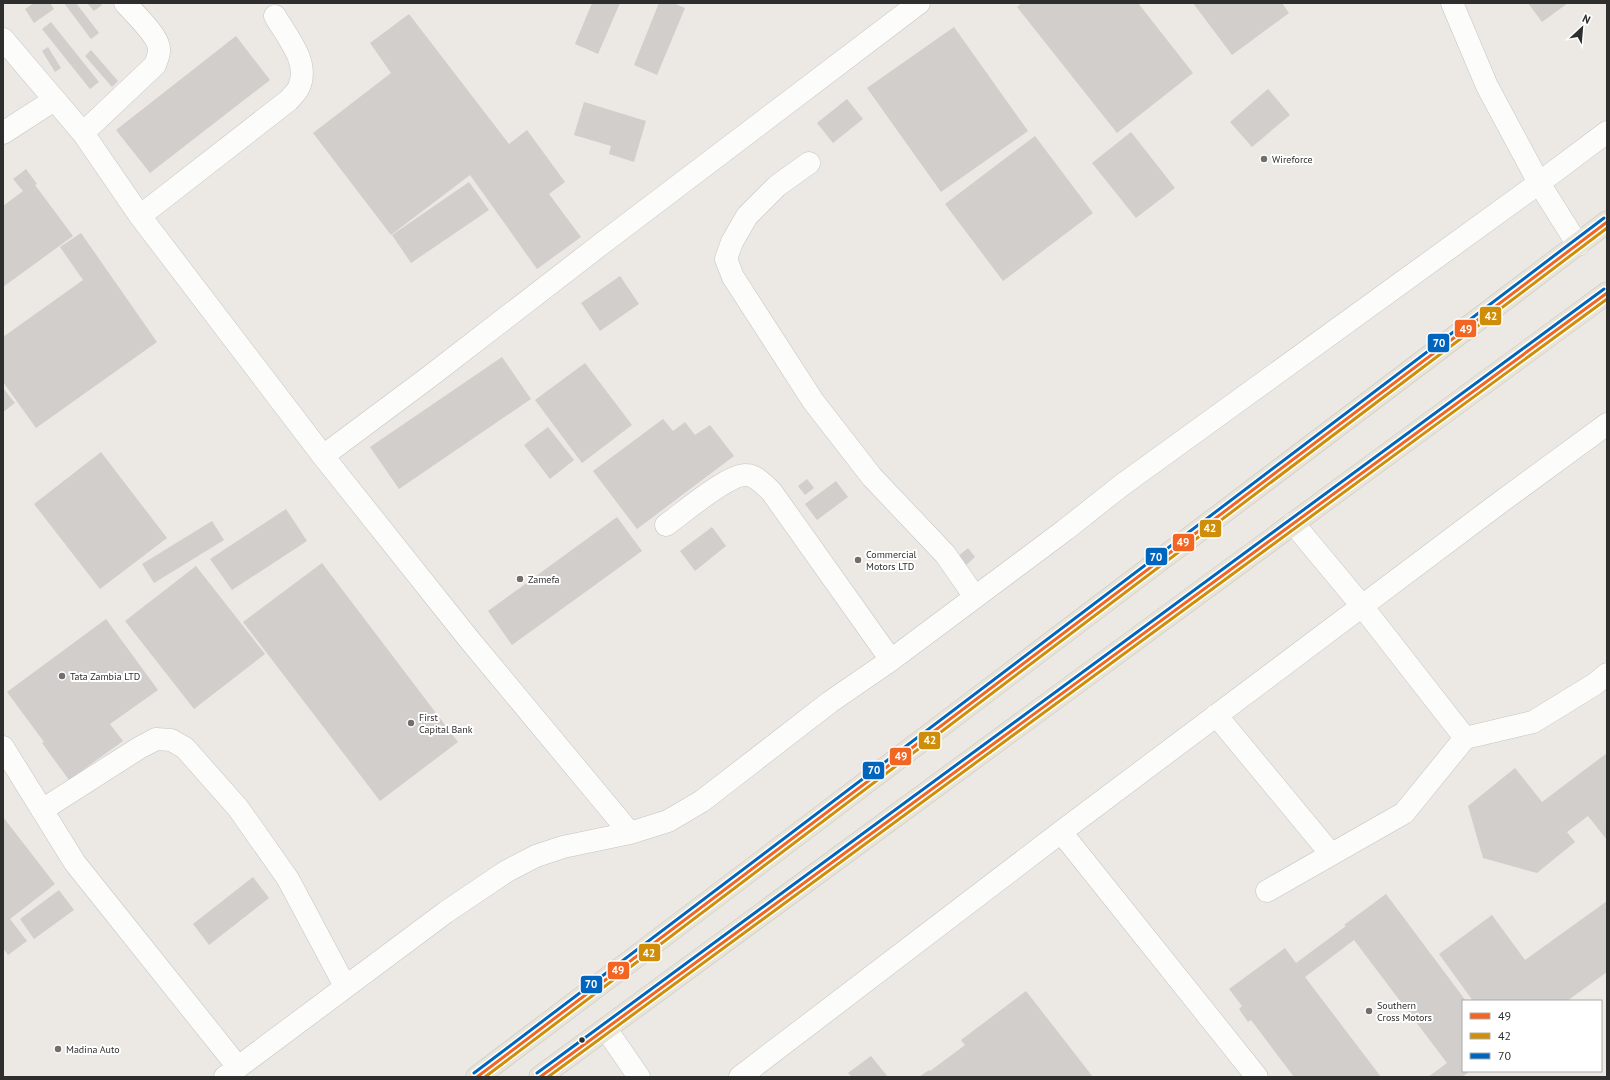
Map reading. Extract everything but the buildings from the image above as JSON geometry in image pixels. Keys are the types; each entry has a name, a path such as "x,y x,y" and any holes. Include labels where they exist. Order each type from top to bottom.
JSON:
{"main road":[{"path":"478,1077 1607,222"},
{"path":"540,1077 1607,293"}],"street":[{"path":"83,133 155,65 159,54 158,44 125,3"},
{"path":"323,456 430,378 604,242 919,3"},
{"path":"1452,3 1487,86 1539,184 1578,244"},
{"path":"140,216 289,100 298,88 302,73 298,54 275,16"},
{"path":"3,39 83,133 140,216 323,456 468,638 630,833"},
{"path":"3,133 54,100"},
{"path":"3,747 75,863 232,1072 345,986 446,912 507,871 530,859 563,847 630,833 668,821 702,801 830,702 891,660 1065,530 1122,485 1539,184 1607,132"},
{"path":"809,163 777,186 747,216 732,242 726,259 733,277 813,401 872,477 945,554 975,597"},
{"path":"740,1077 1216,715 1607,424"},
{"path":"666,525 728,480 745,474 754,476 771,491 891,660"},
{"path":"1293,523 1362,606 1465,738"},
{"path":"1267,891 1404,813 1465,738 1533,722 1595,684 1607,674"},
{"path":"1216,715 1332,854"},
{"path":"42,810 139,748 156,739 171,740 185,748 238,808 288,879 345,986"},
{"path":"1061,832 1257,1077"},
{"path":"606,1029 639,1077"}],"transit line":[{"name":"70","path":"474,1073 1604,218"},
{"name":"49","path":"477,1077 1607,222"},
{"name":"42","path":"485,1077 1607,228"},
{"name":"70","path":"537,1073 1604,289"},
{"name":"49","path":"540,1077 1607,293"},
{"name":"42","path":"548,1077 1607,299"}],"place":[{"name":"Wireforce","path":"1264,159"},
{"name":"Commercial Motors LTD","path":"858,560"},
{"name":"Zamefa","path":"520,579"},
{"name":"Tata Zambia LTD","path":"62,676"},
{"name":"First Capital Bank","path":"411,723"},
{"name":"Southern Cross Motors","path":"1369,1011"},
{"name":"Madina Auto","path":"58,1049"}]}
